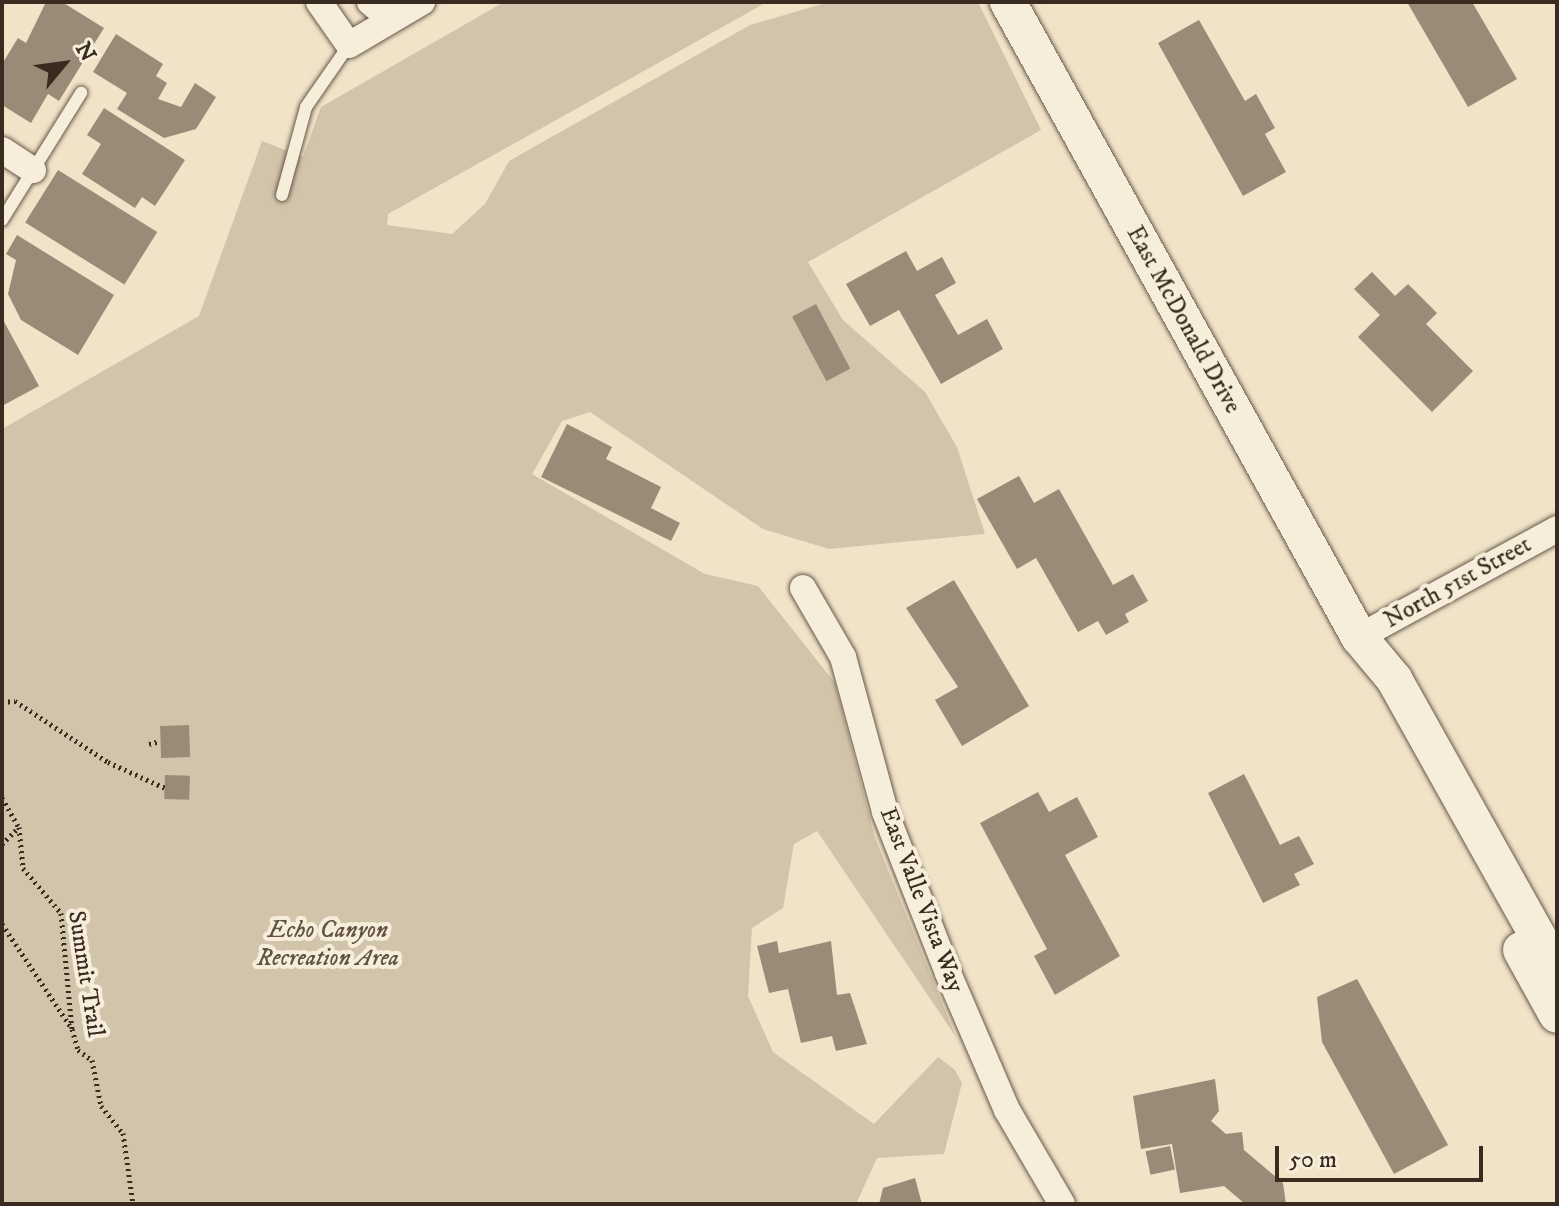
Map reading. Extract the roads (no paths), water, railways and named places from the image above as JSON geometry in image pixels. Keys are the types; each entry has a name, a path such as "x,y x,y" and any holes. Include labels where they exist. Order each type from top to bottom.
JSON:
{"street":[{"path":"319,2 349,45 422,2"},
{"path":"370,2 390,19"},
{"name":"East McDonald Drive","path":"1008,2 1359,637 1394,679 1557,1015"},
{"path":"2,150 33,170"},
{"name":"North 51st Street","path":"1359,637 1557,529"},
{"name":"East Valle Vista Way","path":"803,588 843,657 885,812 942,960 1007,1110 1062,1204"},
{"name":"East McDonald Drive","path":"1461,819 1557,971"}],"lane":[{"path":"282,195 306,107 349,45"},
{"path":"2,220 81,93"}],"park label":[{"name":"Echo Canyon Recreation Area","path":"328,945"}]}
